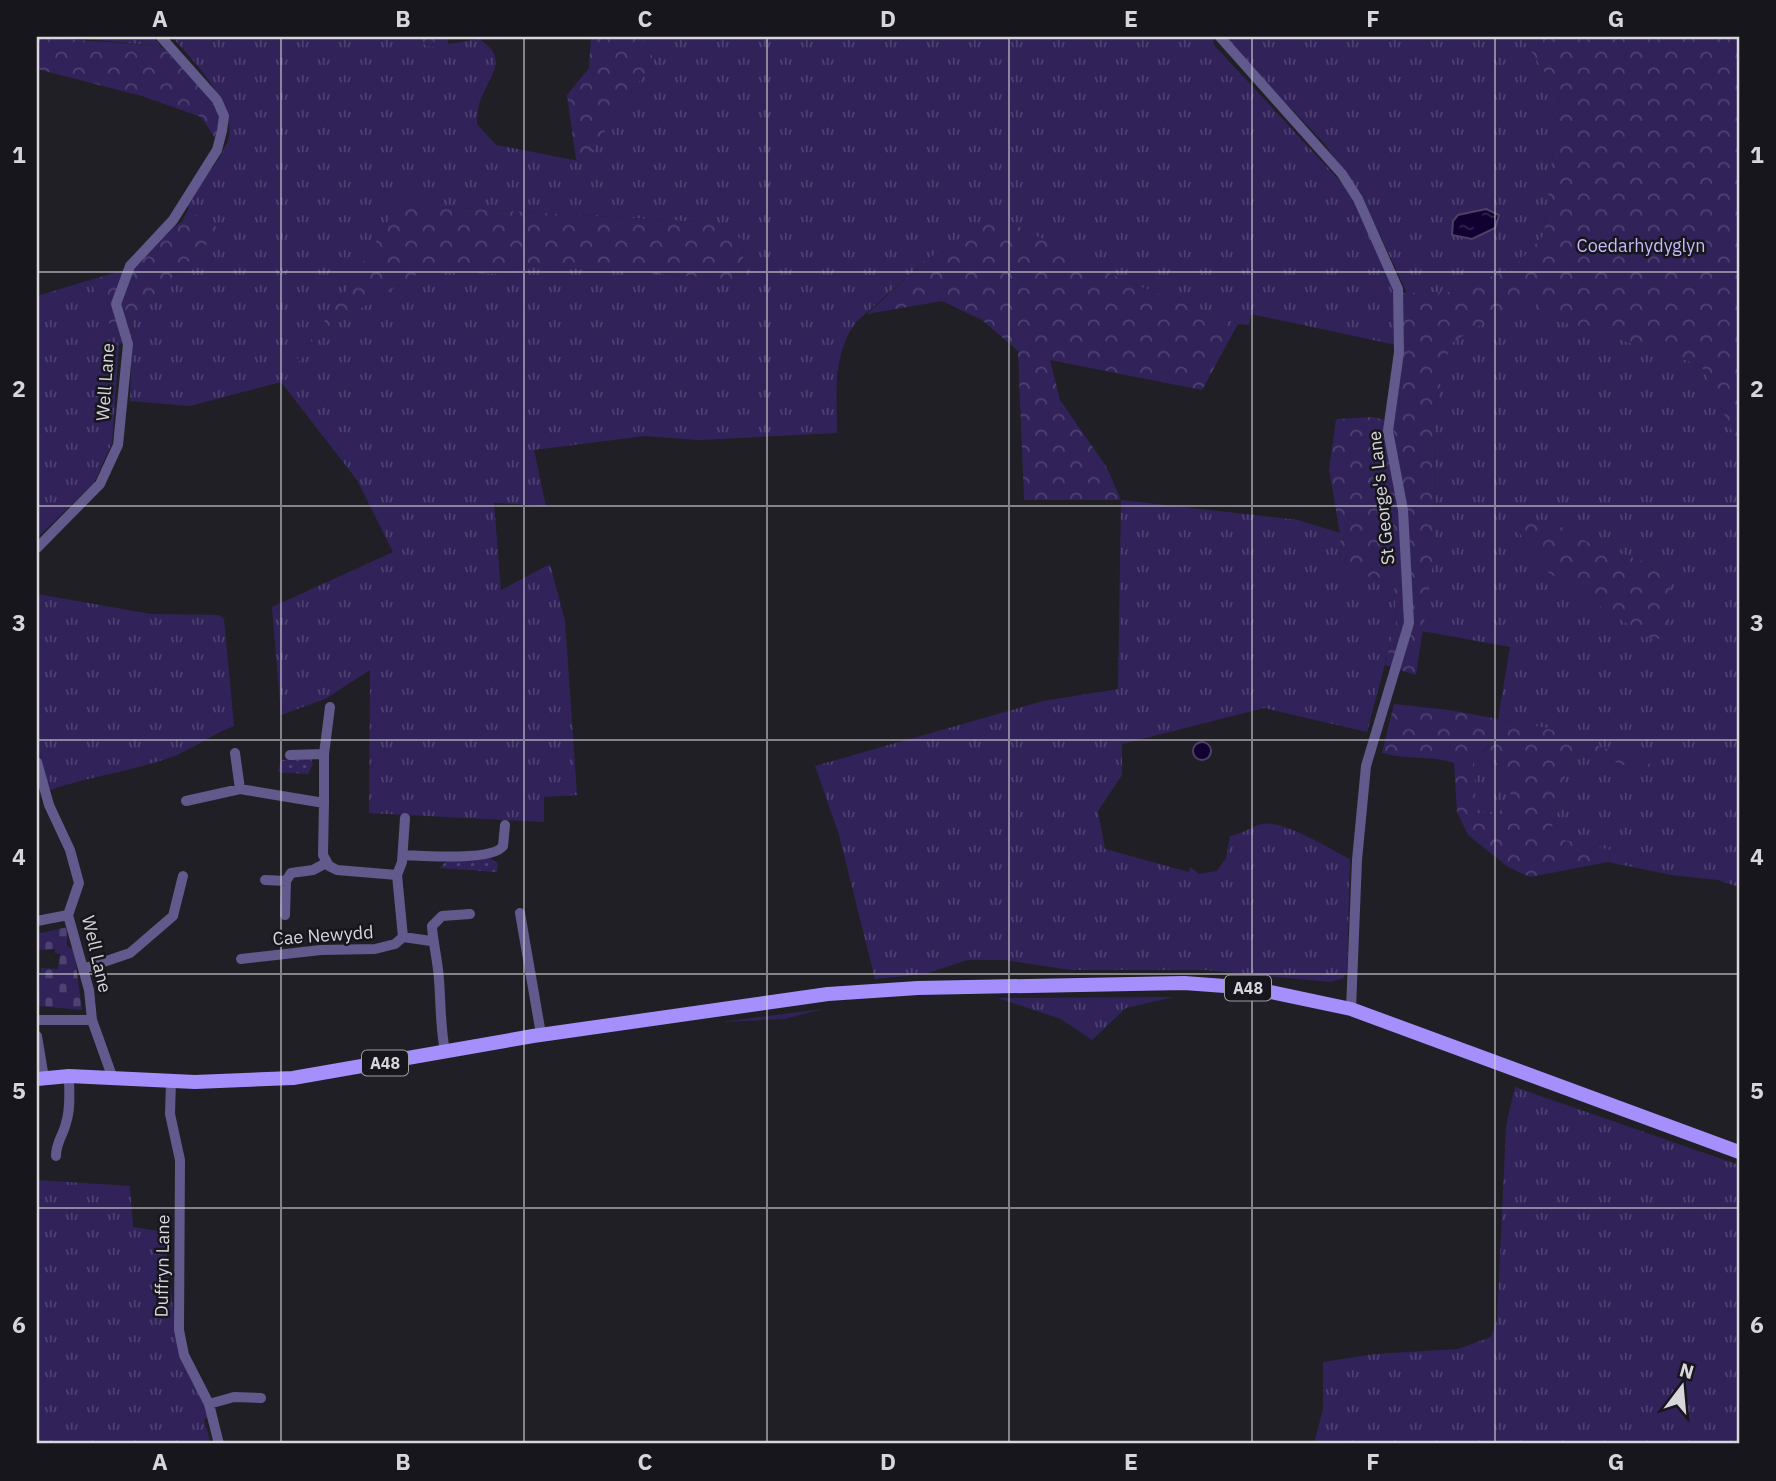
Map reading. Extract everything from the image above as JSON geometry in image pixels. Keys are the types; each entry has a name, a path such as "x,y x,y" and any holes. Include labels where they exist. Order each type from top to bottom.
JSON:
{"main road":[{"name":"A48","path":"41,1079 112,1076 171,1081 239,1081 310,1077 541,1034 794,998 918,988 1184,983 1252,988 1351,1009 1739,1152"}],"street":[{"name":"Well Lane","path":"37,548 100,484 118,445 128,344 116,304 130,266 173,220 217,150 222,131 224,116 217,100 161,37"},
{"name":"St George's Lane","path":"1220,37 1270,89 1342,174 1358,199 1398,289 1399,352 1388,431 1403,510 1409,623 1366,765 1357,859 1351,1009"},
{"path":"330,707 324,754 323,855 326,863 337,870 397,875"},
{"path":"235,753 240,789"},
{"path":"290,755 324,754"},
{"name":"Well Lane","path":"37,762 49,805 70,850 79,883 68,915 83,969 92,1020 112,1076"},
{"path":"187,801 240,789 324,803"},
{"path":"403,937 397,875 403,855 405,818"},
{"path":"403,855 432,857 494,853 503,846 505,825"},
{"path":"265,880 286,881 295,870 313,870 326,863"},
{"path":"83,969 130,953 173,916 183,876"},
{"name":"Cae Newydd","path":"285,915 286,881"},
{"path":"520,913 541,1034"},
{"path":"445,1051 439,1018 439,974 431,941 435,920 442,916 470,914"},
{"path":"37,921 68,915"},
{"name":"Cae Newydd","path":"241,959 321,950 376,949 390,947 403,937 431,941"},
{"path":"37,1020 92,1020"},
{"path":"37,1036 41,1079"},
{"path":"56,1156 56,1143 66,1125 69,1076"},
{"name":"Duffryn Lane","path":"171,1081 170,1114 180,1160 179,1331 184,1355 209,1404 219,1444"},
{"path":"209,1404 234,1397 261,1398"}],"green space":[{"path":"37,37 161,46 213,99 221,123 215,138 201,117 142,96 37,69"},
{"path":"64,37 153,37 161,46 73,38"},
{"path":"172,37 410,37 430,47 479,39 493,52 495,66 480,103 477,124 496,145 584,162 654,59 641,37 1212,37 1214,45 1353,195 1393,287 1396,345 1251,314 1249,325 1238,324 1123,280 927,259 856,322 848,335 839,361 837,433 699,440 645,436 534,450 546,506 494,503 501,590 550,564 565,621 577,795 544,797 544,822 369,813 370,670 325,699 281,715 272,607 393,552 357,480 281,382 190,406 130,401 133,316 212,239 225,233 188,210 188,202 227,143 230,130 227,116 213,86","holes":["423,206 718,223 741,239 746,280 527,265 495,274 421,272 332,325 286,375 350,285"]},
{"path":"410,37 446,37 449,45 430,47"},
{"path":"591,37 641,37 654,59 584,162 576,160 567,95 589,68"},
{"path":"1227,37 1526,37 1524,40 1559,95 1544,235 1518,263 1496,275 1450,292 1407,293 1361,194 1323,142 1238,53"},
{"name":"Coedarhydyglyn","path":"1526,37 1739,37 1739,446 1701,365 1551,318 1541,311 1536,300 1513,305 1450,344 1435,408 1434,555 1416,675 1385,665 1396,622 1394,581 1341,572 1340,533 1329,470 1336,419 1374,417 1384,420 1396,345 1394,293 1450,292 1496,275 1518,263 1544,235 1559,95 1524,40"},
{"path":"405,193 423,206 719,223 741,239 746,280 527,265 495,274 421,272 332,325 281,382 350,285"},
{"path":"188,210 226,233 212,239 133,316 132,336 119,345 90,280 124,270 167,230 182,222"},
{"path":"996,215 1123,280 1238,324 1202,390 1050,360 1060,400 1106,466 1121,500 1024,500 1018,351 982,320 942,301 867,314 927,259"},
{"path":"90,280 119,345 112,443 94,483 37,538 37,296"},
{"path":"1536,300 1551,318 1701,365 1739,446 1739,887 1718,880 1671,875 1608,862 1612,851 1564,840 1550,832 1565,793 1565,776 1576,754 1603,758 1663,778 1658,768 1547,728 1498,719 1510,647 1422,631 1434,555 1435,408 1450,343 1513,305","holes":["1553,522 1589,543 1671,571 1516,528"]},
{"path":"1121,500 1298,520 1340,533 1341,572 1394,581 1396,622 1367,732 1264,708 1122,744 1122,775 1098,811 1105,849 1189,872 1190,867 1199,874 1217,871 1226,858 1230,836 1261,824 1294,830 1350,859 1347,971 1343,978 1331,982 1205,970 1071,970 1005,960 967,960 925,974 875,979 839,835 815,766 1043,701 1118,689"},
{"path":"1526,522 1553,522 1589,543 1671,571 1667,640 1649,638 1545,570 1516,528"},
{"path":"37,594 151,614 219,615 224,619 234,726 166,759 50,790 37,747"},
{"path":"1394,704 1449,710 1547,728 1658,767 1664,779 1603,758 1576,754 1565,776 1565,793 1550,832 1564,840 1612,850 1608,862 1530,877 1508,867 1468,835 1457,812 1454,763 1382,753","holes":["1489,746 1517,808 1476,814 1474,758"]},
{"path":"1490,746 1517,808 1475,814 1474,758"},
{"path":"311,759 313,764 308,774 278,772 281,760"},
{"path":"490,858 498,863 497,872 439,868 449,859"},
{"path":"67,927 67,946 74,950 82,1010 38,1006 41,968 58,969 60,954 55,953 55,949 37,950 37,934"},
{"path":"1173,997 1126,1008 1092,1040 1061,1019 998,998"},
{"path":"823,1009 784,1019 722,1022"},
{"path":"1515,1087 1739,1165 1739,1444 1314,1444 1323,1409 1323,1362 1375,1354 1458,1349 1491,1337 1497,1320 1506,1126"},
{"path":"37,1180 130,1186 133,1227 164,1232 176,1334 208,1410 209,1416 204,1420 211,1444 37,1444"}],"water":[{"path":"1486,209 1499,215 1495,228 1472,239 1452,235 1453,221 1458,215"},
{"path":"1198,742 1206,742 1211,751 1209,758 1198,760 1193,755 1193,747"}]}
